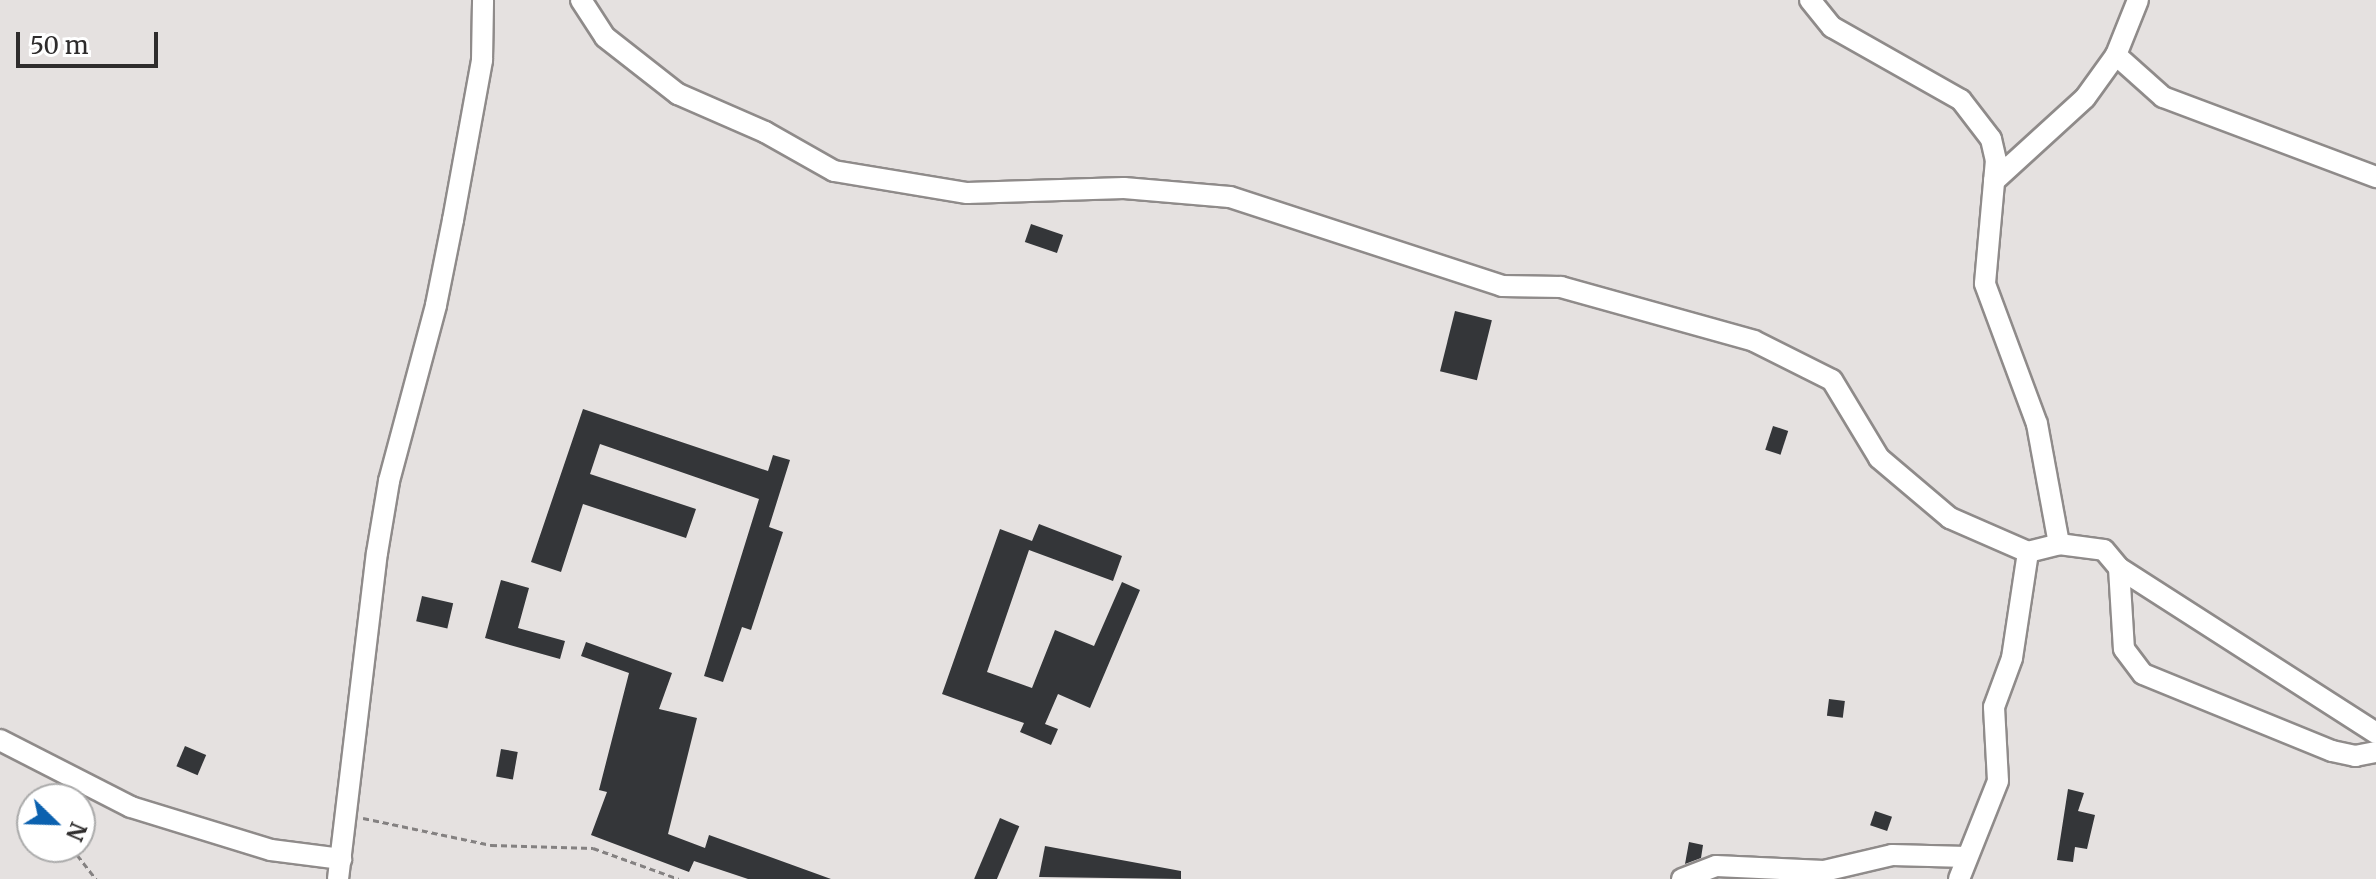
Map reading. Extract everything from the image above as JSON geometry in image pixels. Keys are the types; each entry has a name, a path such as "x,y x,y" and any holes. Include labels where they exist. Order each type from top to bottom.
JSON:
{"street":[{"path":"0,740 131,807 340,869 377,553 389,481 436,305 453,220 482,60 483,0"},
{"path":"581,0 605,37 678,94 765,132 834,171 967,193 1124,188 1230,197 1502,286 1561,287 1653,316 1740,335 1832,380 1879,458 1950,518 2028,552 2059,544 2094,546 2119,568 2376,733"},
{"path":"1810,0 1832,27 1973,111 1994,148 1985,284 2037,424 2059,544"},
{"path":"1994,181 2085,98 2116,55 2138,0"},
{"path":"2116,55 2163,97 2376,177"},
{"path":"1959,879 1998,781 1994,707 2012,658 2028,552"},
{"path":"2119,568 2119,633 2124,649 2143,674 2332,751 2355,756 2376,752"},
{"path":"1682,879 1716,866 1824,871 1892,855 1967,857"}],"path":[{"path":"347,815 491,845 593,848 679,879"},
{"path":"84,863 96,879"}],"building":[{"path":"1031,224 1063,235 1057,253 1025,242"},
{"path":"1455,311 1492,320 1477,380 1440,371"},
{"path":"583,409 768,471 773,455 790,460 769,527 783,532 751,630 742,627 723,682 704,676 759,499 600,444 590,474 696,509 686,538 583,504 561,572 531,562"},
{"path":"1773,426 1788,431 1780,455 1765,450"},
{"path":"1039,524 1122,556 1113,581 1029,550 987,672 1032,688 1055,630 1094,646 1122,582 1140,590 1090,708 1058,694 1045,724 1058,729 1051,745 1020,732 1024,723 942,694 1000,529 1032,541"},
{"path":"501,580 529,588 518,628 565,641 560,659 485,638"},
{"path":"422,596 453,603 447,629 416,621"},
{"path":"586,642 672,673 659,709 697,718 668,834 705,848 709,835 831,879 748,879 694,861 689,872 591,835 607,792 599,790 629,673 581,656"},
{"path":"1829,699 1845,701 1843,718 1827,716"},
{"path":"185,746 206,755 198,775 176,766"},
{"path":"501,749 518,752 513,780 496,777"},
{"path":"2068,789 2084,793 2078,811 2095,815 2087,849 2075,847 2073,862 2057,860"},
{"path":"1875,811 1892,817 1887,831 1870,825"},
{"path":"1000,818 1019,826 997,879 974,879"},
{"path":"1689,842 1703,845 1701,858 1685,864"},
{"path":"1045,846 1181,871 1181,879 1039,877"}]}
